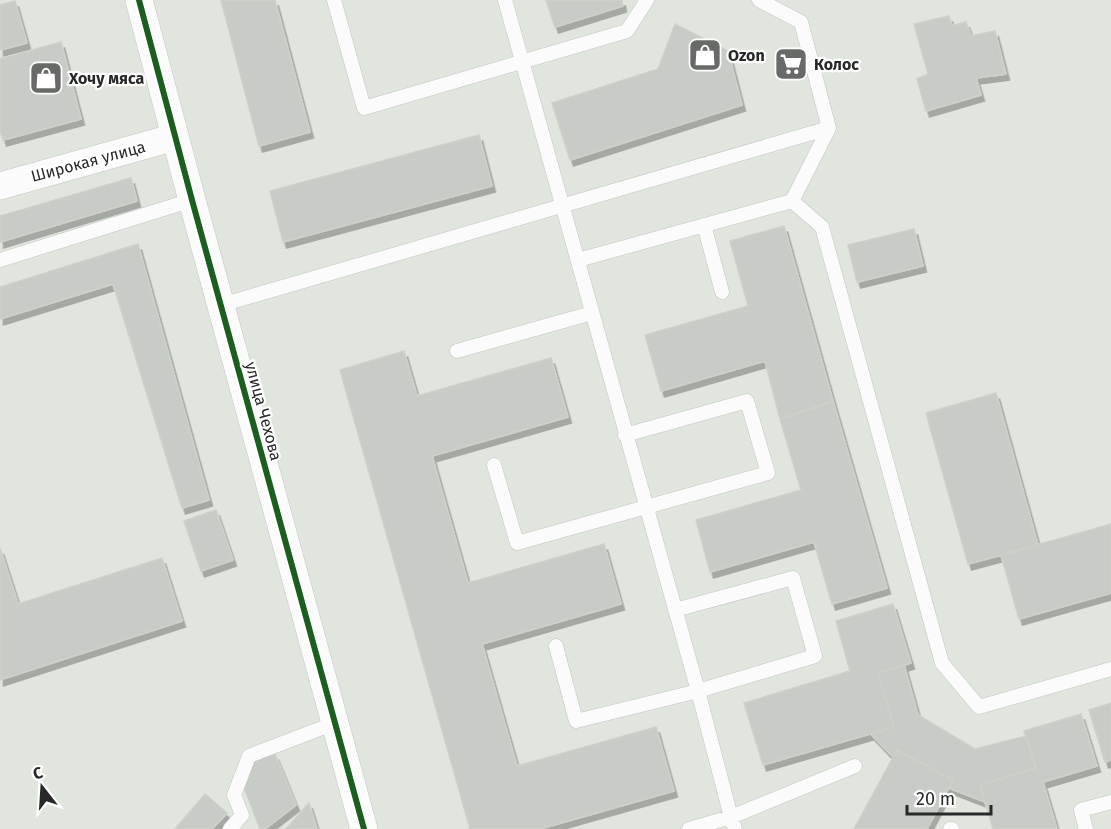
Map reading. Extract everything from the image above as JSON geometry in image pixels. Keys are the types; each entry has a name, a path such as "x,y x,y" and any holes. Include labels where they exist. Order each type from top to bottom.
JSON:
{"street":[{"name":"улица Чехова","path":"139,0 364,829"},
{"name":"Широкая улица","path":"0,186 176,137"}],"lane":[{"path":"334,0 364,108 627,31 647,0"},
{"path":"505,0 733,823"},
{"path":"578,260 792,201 829,128 801,22 759,0"},
{"path":"221,305 829,128"},
{"path":"0,260 192,200"},
{"path":"792,201 822,227 942,663 979,707 1111,669"},
{"path":"704,225 722,292"},
{"path":"458,351 592,313"},
{"path":"494,465 517,543 768,472 747,401 625,435"},
{"path":"556,646 576,721 698,692 815,656 793,578 675,610"},
{"path":"230,829 242,815 234,795 249,756 335,723"},
{"path":"689,829 733,823 855,766"},
{"path":"1086,829 1081,810 1111,802"}],"building":[{"path":"221,0 275,0 310,132 259,146"},
{"path":"546,0 622,0 623,6 555,27"},
{"path":"15,1 27,43 0,50 0,5"},
{"path":"949,16 952,26 966,22 971,36 995,31 1006,74 976,78 981,95 926,111 917,79 928,74 914,24"},
{"path":"675,24 728,51 742,105 570,160 552,103 658,69"},
{"path":"61,42 81,119 3,140 0,130 0,59"},
{"path":"479,135 492,186 283,242 270,191"},
{"path":"131,178 137,201 0,242 0,216"},
{"path":"784,226 833,401 780,419 765,361 661,391 645,335 748,306 730,241"},
{"path":"914,229 923,266 857,282 848,245"},
{"path":"138,244 209,500 182,508 113,284 0,319 0,287"},
{"path":"404,351 417,396 551,358 568,417 432,456 468,583 604,544 621,604 482,644 517,766 656,727 674,791 540,829 470,829 340,370"},
{"path":"996,393 1038,545 968,564 926,413"},
{"path":"833,401 887,588 832,604 814,542 710,572 696,520 801,490 780,419"},
{"path":"216,510 233,560 201,571 184,521"},
{"path":"1111,524 1111,593 1019,619 1001,555"},
{"path":"0,548 18,604 162,558 182,621 0,680"},
{"path":"893,604 911,663 878,673 894,727 763,765 744,703 850,671 836,621"},
{"path":"904,665 918,715 975,749 1026,736 1036,768 980,785 985,802 949,788 953,780 897,750 893,757 871,734 894,727 878,673"},
{"path":"1111,703 1111,760 1105,762 1089,710"},
{"path":"1081,714 1097,766 1043,782 1057,829 993,829 980,785 1036,768 1024,731"},
{"path":"897,750 953,780 927,829 854,829"},
{"path":"275,754 296,805 265,829 260,829 243,785 255,758"},
{"path":"205,794 227,813 212,829 175,829"},
{"path":"309,803 317,829 286,829"}],"cycle path":[{"path":"139,0 364,829"}],"place":[{"name":"Ozon","path":"705,55"},
{"name":"Колос","path":"791,64"},
{"name":"Хочу мяса","path":"46,78"}]}
